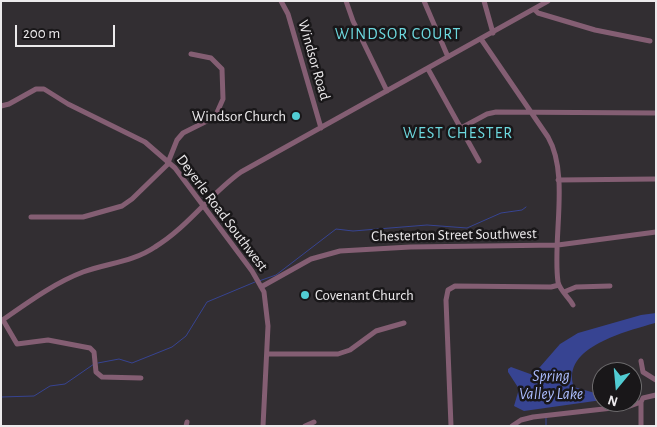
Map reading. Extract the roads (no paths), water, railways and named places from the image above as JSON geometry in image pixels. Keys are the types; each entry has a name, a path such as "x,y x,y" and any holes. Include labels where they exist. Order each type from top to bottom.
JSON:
{"street":[{"name":"Windsor Road","path":"281,1 288,14 321,128"},
{"path":"346,1 353,21 387,91"},
{"path":"424,1 448,58"},
{"path":"484,1 493,33"},
{"path":"141,378 102,377 96,372 93,349 90,348 48,340 17,344 2,321 68,279 86,271 136,258 155,248 242,172 548,1"},
{"path":"534,9 538,13 588,28 650,41"},
{"path":"480,40 554,149 558,180 559,285 573,305"},
{"path":"31,218 83,217 116,209 132,200 169,162 179,138 189,129 213,119 222,102 224,76 220,65 211,58 191,54"},
{"path":"428,69 479,161"},
{"name":"Deyerle Road Southwest","path":"1,106 14,102 36,89 44,89 68,104 140,140 169,162 260,284 267,308 268,354 263,426"},
{"path":"461,128 491,113 656,113"},
{"path":"558,180 656,179"},
{"name":"Chesterton Street Southwest","path":"260,284 311,259 340,251 410,247 558,245 656,232"},
{"path":"450,426 446,300 448,290 454,286 551,287 559,285"},
{"path":"564,292 576,286 610,286"},
{"path":"268,354 338,354 350,350 376,331 404,323"},
{"path":"641,361 643,372 656,380"},
{"path":"642,400 643,398 656,395"},
{"path":"512,426 521,420 533,417 592,410"},
{"path":"641,412 641,426"},
{"path":"305,426 314,422"}],"water":[{"name":"Spring Valley Lake","path":"656,313 655,323 614,336 599,343 586,351 577,361 572,373 574,387 592,392 592,401 524,411 514,406 519,389 508,369 511,367 533,375 560,344 578,333 641,315"}],"waterway":[{"path":"259,281 276,275 336,229 353,231 427,225 467,228 501,213 522,210 526,207"},
{"path":"98,363 119,359 132,363 172,347 186,336 207,302 255,282"},
{"path":"1,397 34,396 50,386 65,384 94,364"},
{"path":"546,417 546,426"}],"place":[{"name":"Windsor Church","path":"296,116"},
{"name":"Covenant Church","path":"305,295"}],"district":[{"name":"WINDSOR COURT","path":"398,34"},
{"name":"WEST CHESTER","path":"458,133"}]}
